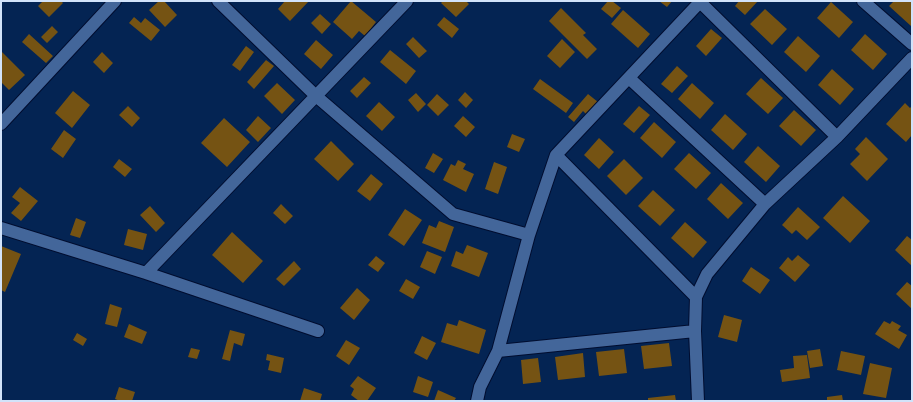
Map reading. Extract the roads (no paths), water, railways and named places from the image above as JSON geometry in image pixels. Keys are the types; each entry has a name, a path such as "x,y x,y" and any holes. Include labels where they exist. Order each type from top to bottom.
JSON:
{"street":[{"path":"1,124 115,1"},
{"path":"218,1 316,96 453,214 529,235"},
{"path":"146,273 407,1"},
{"path":"863,1 912,44"},
{"path":"477,401 480,387 498,350 529,235 556,155 701,2 837,137"},
{"path":"698,401 695,331 696,297 707,274 765,204 837,137 912,58"},
{"path":"629,78 765,204"},
{"path":"556,155 696,297"},
{"path":"1,228 146,273 318,331"},
{"path":"498,350 695,331"}]}
